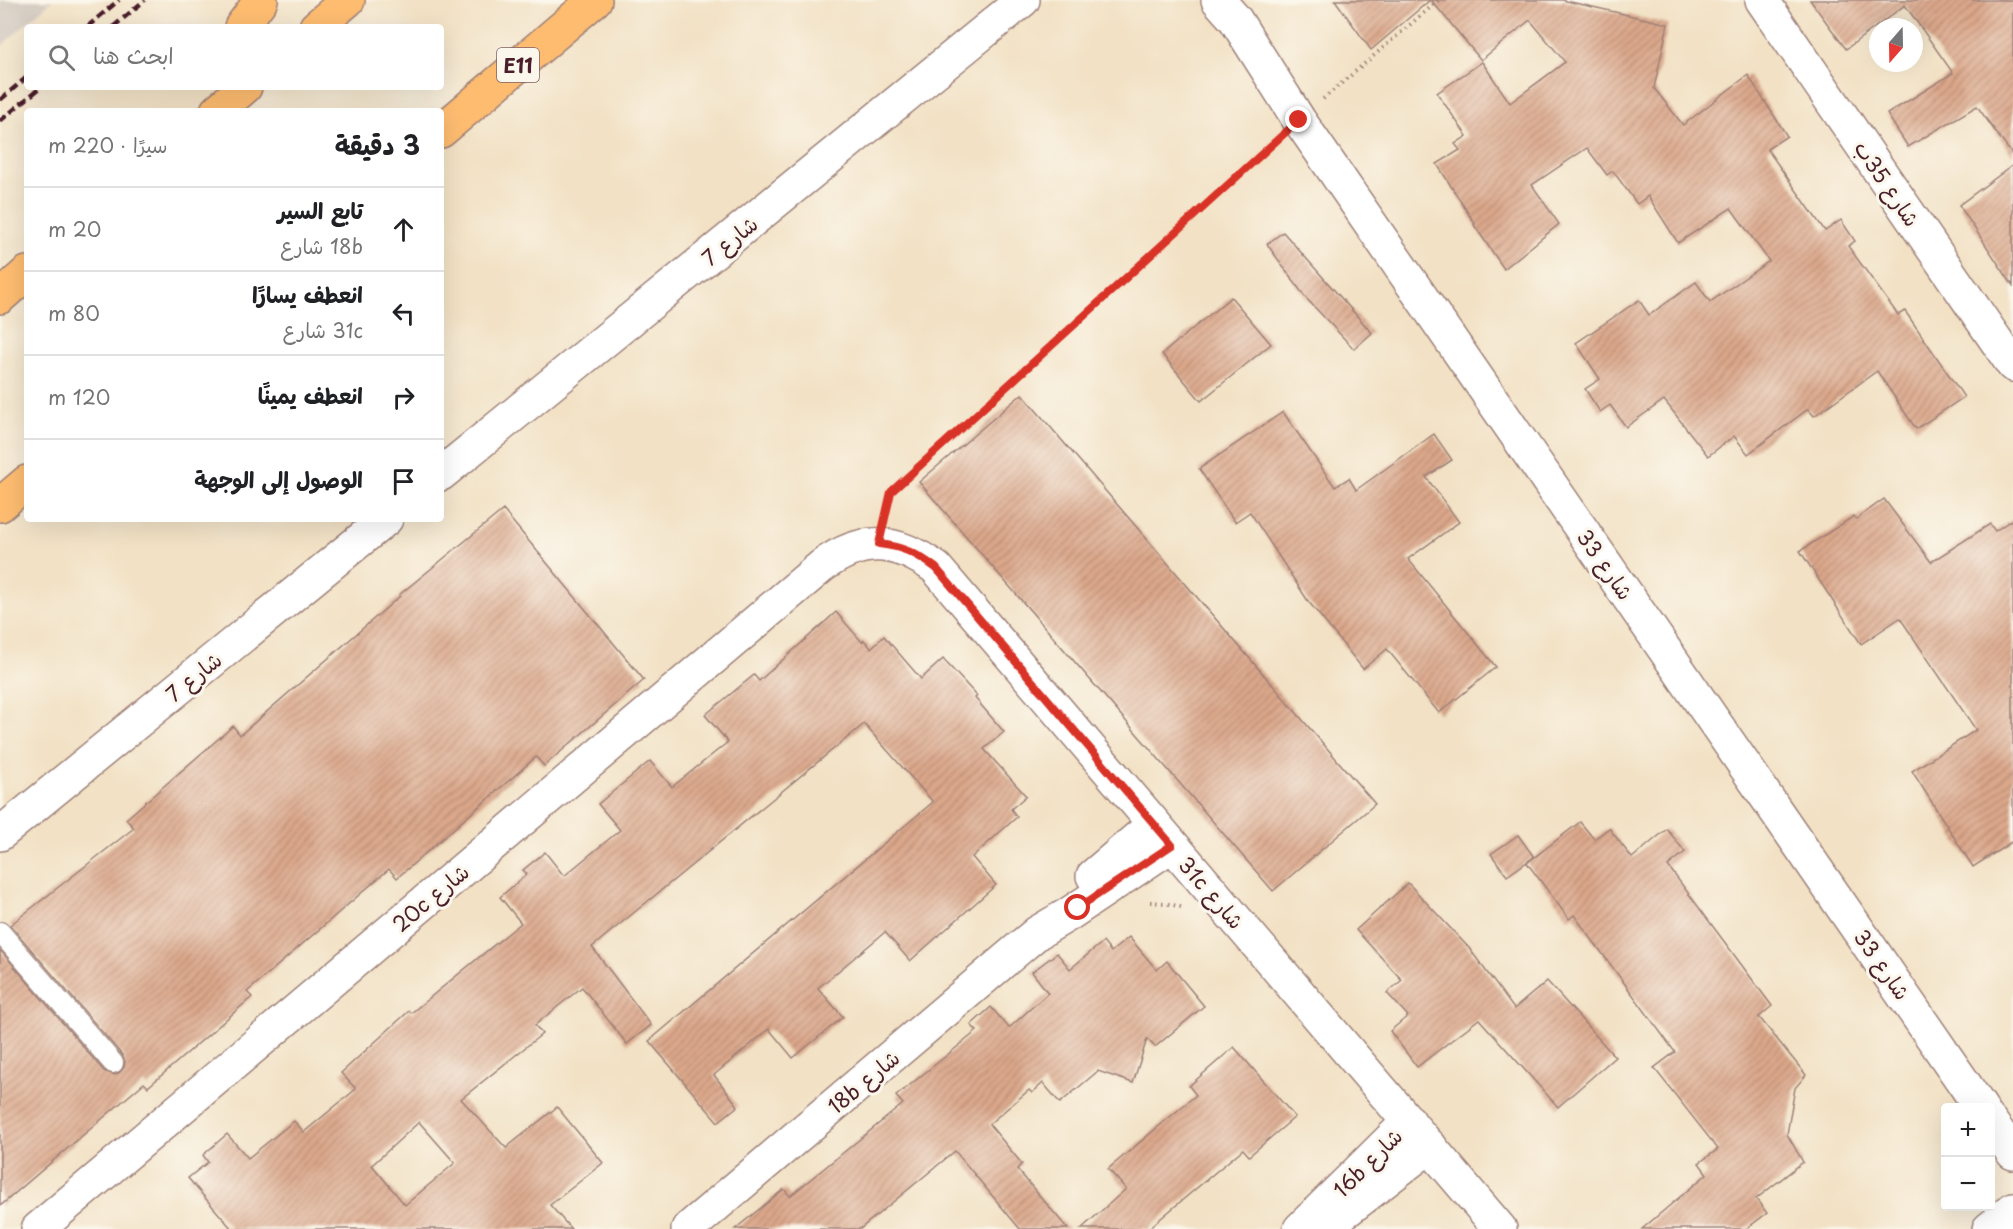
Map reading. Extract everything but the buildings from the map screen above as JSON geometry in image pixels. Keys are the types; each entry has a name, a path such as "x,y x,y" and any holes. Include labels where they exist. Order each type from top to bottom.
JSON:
{"highway":[{"path":"243,24 261,0"},
{"path":"320,24 348,0"},
{"name":"E11","path":"444,128 595,0"},
{"path":"196,108 204,90"},
{"path":"220,108 242,90"},
{"path":"0,297 24,276"},
{"path":"0,505 24,485"}],"street":[{"name":"شارع 35ب","path":"1762,0 2013,365"},
{"name":"شارع 7","path":"444,472 1022,2"},
{"name":"شارع 33","path":"1227,6 1299,120 1979,1103"},
{"name":"شارع 7","path":"0,834 382,522"},
{"name":"31c شارع","path":"822,566 839,553 858,546 879,544 900,547 936,568 1500,1229"},
{"name":"20c شارع","path":"38,1229 822,566"},
{"name":"18b شارع","path":"688,1229 1037,933 1070,896 1163,834"},
{"name":"16b شارع","path":"1300,1229 1409,1121"},
{"path":"1995,1127 2013,1153"},
{"name":"16b شارع","path":"1322,1229 1430,1146"},
{"path":"1989,1229 2013,1209"}],"lane":[{"path":"0,932 113,1063"}],"path":[{"path":"879,544 891,492 1299,120 1439,0"}],"shaded area":[{"path":"0,0 52,0 24,24 0,47"}],"railway":[{"path":"91,24 119,0"},
{"path":"117,24 145,0"},
{"path":"0,100 24,80"},
{"path":"0,121 37,90"}],"route":[{"path":"1078,908 1172,845 936,568 900,547 879,544 891,492 1299,120"}]}
